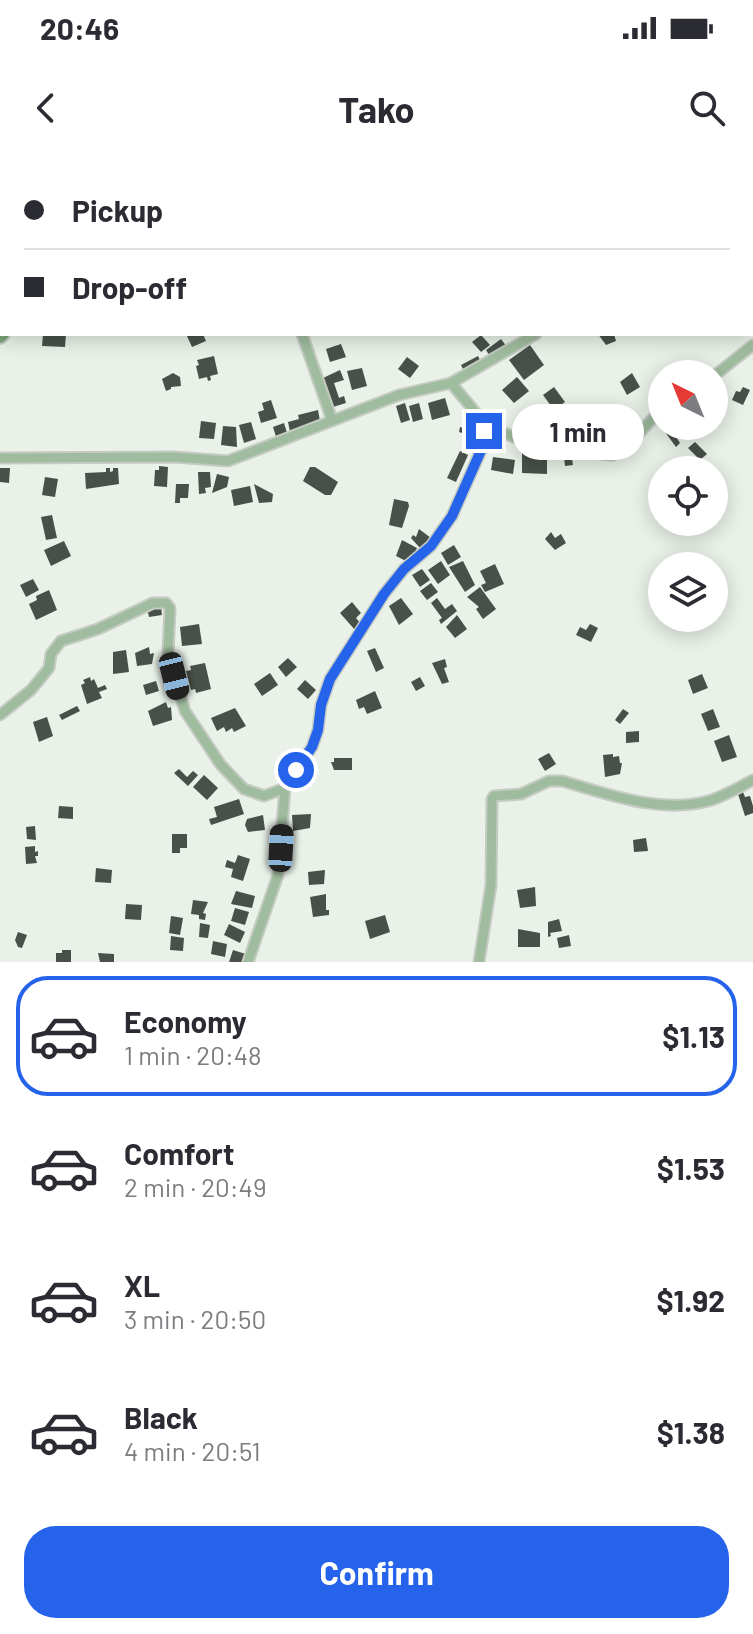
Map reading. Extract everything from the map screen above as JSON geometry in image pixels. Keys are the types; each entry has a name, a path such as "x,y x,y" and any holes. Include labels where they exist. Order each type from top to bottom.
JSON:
{"street":[{"path":"303,336 332,420"},
{"path":"0,458 174,457 228,461 399,395 451,383 533,336"},
{"path":"728,365 753,345"},
{"path":"451,383 482,424 519,439 561,442 612,455 623,450 648,424"},
{"path":"248,962 278,875 285,788 312,747 330,679 384,594 404,569 431,546 452,516 483,446 482,424"},
{"path":"0,715 31,690 49,668 51,654 61,641 98,629 153,603 166,603 170,608 168,653 179,696 193,723 221,765 244,789 264,796 285,788"},
{"path":"479,962 491,885 494,796 521,794 549,781 562,781 645,803 682,804 708,801 753,780"}],"building":[{"path":"43,336 66,336 65,347 42,346"},
{"path":"187,336 204,336 206,341 192,347"},
{"path":"482,336 490,345 481,352 472,342"},
{"path":"599,336 615,336 616,341 606,345"},
{"path":"501,339 507,347 491,358 486,350"},
{"path":"341,344 346,357 330,362 326,349"},
{"path":"530,345 544,365 524,380 509,360"},
{"path":"214,356 218,374 210,376 211,380 208,381 207,377 199,379 197,360"},
{"path":"478,356 482,364 465,373 461,365"},
{"path":"407,357 419,366 410,378 398,369"},
{"path":"362,368 367,386 352,390 347,371"},
{"path":"340,370 344,380 334,383 339,398 344,396 346,403 333,407 323,378"},
{"path":"173,373 180,377 181,386 166,391 162,379"},
{"path":"632,373 640,387 627,395 620,382"},
{"path":"517,377 529,391 514,403 502,390"},
{"path":"554,387 565,402 554,410 543,395"},
{"path":"743,387 750,390 743,405 732,400 736,391 740,392"},
{"path":"445,398 450,415 432,420 428,403"},
{"path":"271,400 277,418 261,423 258,412 264,410 262,403"},
{"path":"405,403 410,420 401,423 396,406"},
{"path":"419,403 423,419 413,422 409,406"},
{"path":"318,410 320,421 290,432 288,422 299,419 298,415"},
{"path":"201,421 216,423 214,439 199,438"},
{"path":"251,422 256,439 244,443 239,425"},
{"path":"284,423 288,436 277,440 273,427"},
{"path":"223,426 236,427 237,447 221,445"},
{"path":"460,427 474,432 469,445 462,443 465,434 459,432"},
{"path":"695,442 707,454 696,456 688,448"},
{"path":"570,446 573,465 565,466 563,447"},
{"path":"522,449 547,450 547,474 522,473"},
{"path":"460,451 468,455 456,482 447,478"},
{"path":"493,457 515,460 513,474 491,470"},
{"path":"159,466 168,467 167,487 154,486 155,470 159,470"},
{"path":"310,467 338,482 331,495 325,495 303,481"},
{"path":"0,468 10,468 9,483 0,482"},
{"path":"106,468 110,468 110,472 118,468 119,484 86,489 85,473 106,472"},
{"path":"198,472 210,472 211,487 205,488 206,493 199,494"},
{"path":"217,474 229,477 227,487 212,493"},
{"path":"45,477 58,479 55,497 42,495"},
{"path":"176,484 189,484 188,498 180,498 180,503 175,503"},
{"path":"254,484 273,494 272,502 259,503"},
{"path":"250,486 253,502 234,506 231,490"},
{"path":"394,499 408,502 402,528 389,525"},
{"path":"52,515 57,538 46,540 41,517"},
{"path":"419,529 431,538 420,548 411,538 413,535 416,537"},
{"path":"551,532 555,538 561,534 566,543 555,550 545,539"},
{"path":"402,540 417,548 410,563 396,556"},
{"path":"64,541 71,556 51,566 44,550"},
{"path":"454,545 461,557 448,565 441,553"},
{"path":"441,561 450,575 438,584 428,570"},
{"path":"463,561 475,585 465,592 449,567"},
{"path":"495,564 504,584 485,592 481,585 486,583 480,571"},
{"path":"422,569 430,580 420,587 412,575"},
{"path":"33,579 39,590 26,597 20,585"},
{"path":"431,583 438,592 427,600 420,591"},
{"path":"480,587 496,609 483,619 476,609 479,607 467,597"},
{"path":"49,590 57,610 36,620 29,604 37,600 36,596"},
{"path":"401,598 413,614 399,625 389,606"},
{"path":"437,598 445,609 452,604 457,611 441,624 439,620 442,618 431,603"},
{"path":"352,602 361,613 356,618 361,624 355,630 340,613"},
{"path":"161,606 162,615 149,617 147,608"},
{"path":"457,615 467,629 455,638 446,627"},
{"path":"199,624 202,644 182,646 180,627"},
{"path":"590,624 598,628 591,642 576,635 580,627 586,630"},
{"path":"149,647 150,654 154,653 152,664 137,666 135,653"},
{"path":"375,648 384,668 376,672 367,651"},
{"path":"126,650 129,672 113,674 113,652"},
{"path":"288,658 297,667 286,677 278,667"},
{"path":"445,659 447,667 444,668 449,682 442,684 432,663"},
{"path":"205,663 211,689 196,693 195,689 191,690 186,671 191,670 190,666"},
{"path":"270,673 278,685 262,696 254,684"},
{"path":"702,674 708,688 693,694 688,680"},
{"path":"90,677 98,688 105,685 107,689 99,692 102,698 87,704 81,685 85,683 83,680"},
{"path":"420,677 425,686 416,691 411,682"},
{"path":"305,680 316,690 308,699 297,689"},
{"path":"156,681 159,691 146,695 143,685"},
{"path":"375,691 382,708 367,714 364,707 359,709 356,700"},
{"path":"166,702 168,708 171,707 172,720 153,726 148,711"},
{"path":"77,706 80,711 62,720 59,715"},
{"path":"235,708 246,726 234,732 232,728 226,732 224,727 217,731 211,718"},
{"path":"623,709 629,713 620,724 615,720"},
{"path":"713,709 720,727 708,731 701,714"},
{"path":"47,717 53,736 39,742 33,722"},
{"path":"639,731 639,742 626,743 626,732"},
{"path":"729,735 737,757 722,762 714,741"},
{"path":"549,753 556,764 545,771 538,759"},
{"path":"613,754 613,757 619,756 622,763 620,774 605,777 603,755"},
{"path":"334,758 352,758 352,770 334,770 331,762"},
{"path":"179,769 187,777 193,771 198,775 188,786 174,773"},
{"path":"204,775 218,788 207,800 193,787"},
{"path":"743,792 745,797 750,796 753,806 753,813 745,816 738,794"},
{"path":"239,799 244,814 211,825 209,819 217,817 214,807"},
{"path":"59,806 73,807 73,819 58,818"},
{"path":"311,814 310,828 293,831 292,815"},
{"path":"263,815 265,830 248,832 245,825 247,819"},
{"path":"35,826 36,840 27,839 26,827"},
{"path":"172,834 187,834 187,848 180,848 180,853 172,853"},
{"path":"646,838 648,851 634,852 633,840"},
{"path":"35,846 37,863 26,864 25,847"},
{"path":"238,855 250,859 243,881 231,877 233,869 225,867 227,860 235,863"},
{"path":"96,868 112,870 111,883 95,882"},
{"path":"325,870 324,884 309,885 308,872"},
{"path":"535,887 536,906 520,908 517,890"},
{"path":"236,891 255,896 252,908 231,904"},
{"path":"326,894 329,915 313,917 310,897"},
{"path":"193,900 208,902 203,913 206,914 205,920 191,914"},
{"path":"126,904 142,905 141,920 125,919"},
{"path":"235,908 249,912 245,925 231,921"},
{"path":"385,915 390,932 370,939 365,921"},
{"path":"171,916 183,918 180,935 169,933"},
{"path":"559,919 562,931 550,933 548,937 548,922"},
{"path":"200,923 210,925 208,938 199,937"},
{"path":"229,924 245,932 240,943 224,935"},
{"path":"518,929 540,933 540,947 518,947"},
{"path":"18,932 27,935 22,948 15,940"},
{"path":"569,935 571,946 559,948 557,938"},
{"path":"171,936 184,938 183,951 170,950"},
{"path":"213,941 227,944 225,957 211,954"},
{"path":"62,950 71,950 71,962 56,962 56,953 62,953"},
{"path":"233,950 249,955 247,962 229,962"},
{"path":"98,953 114,954 114,962 100,962"}],"route":[{"path":"296,770 312,747 330,679 384,594 404,569 431,546 452,516 483,446 484,431"}]}
